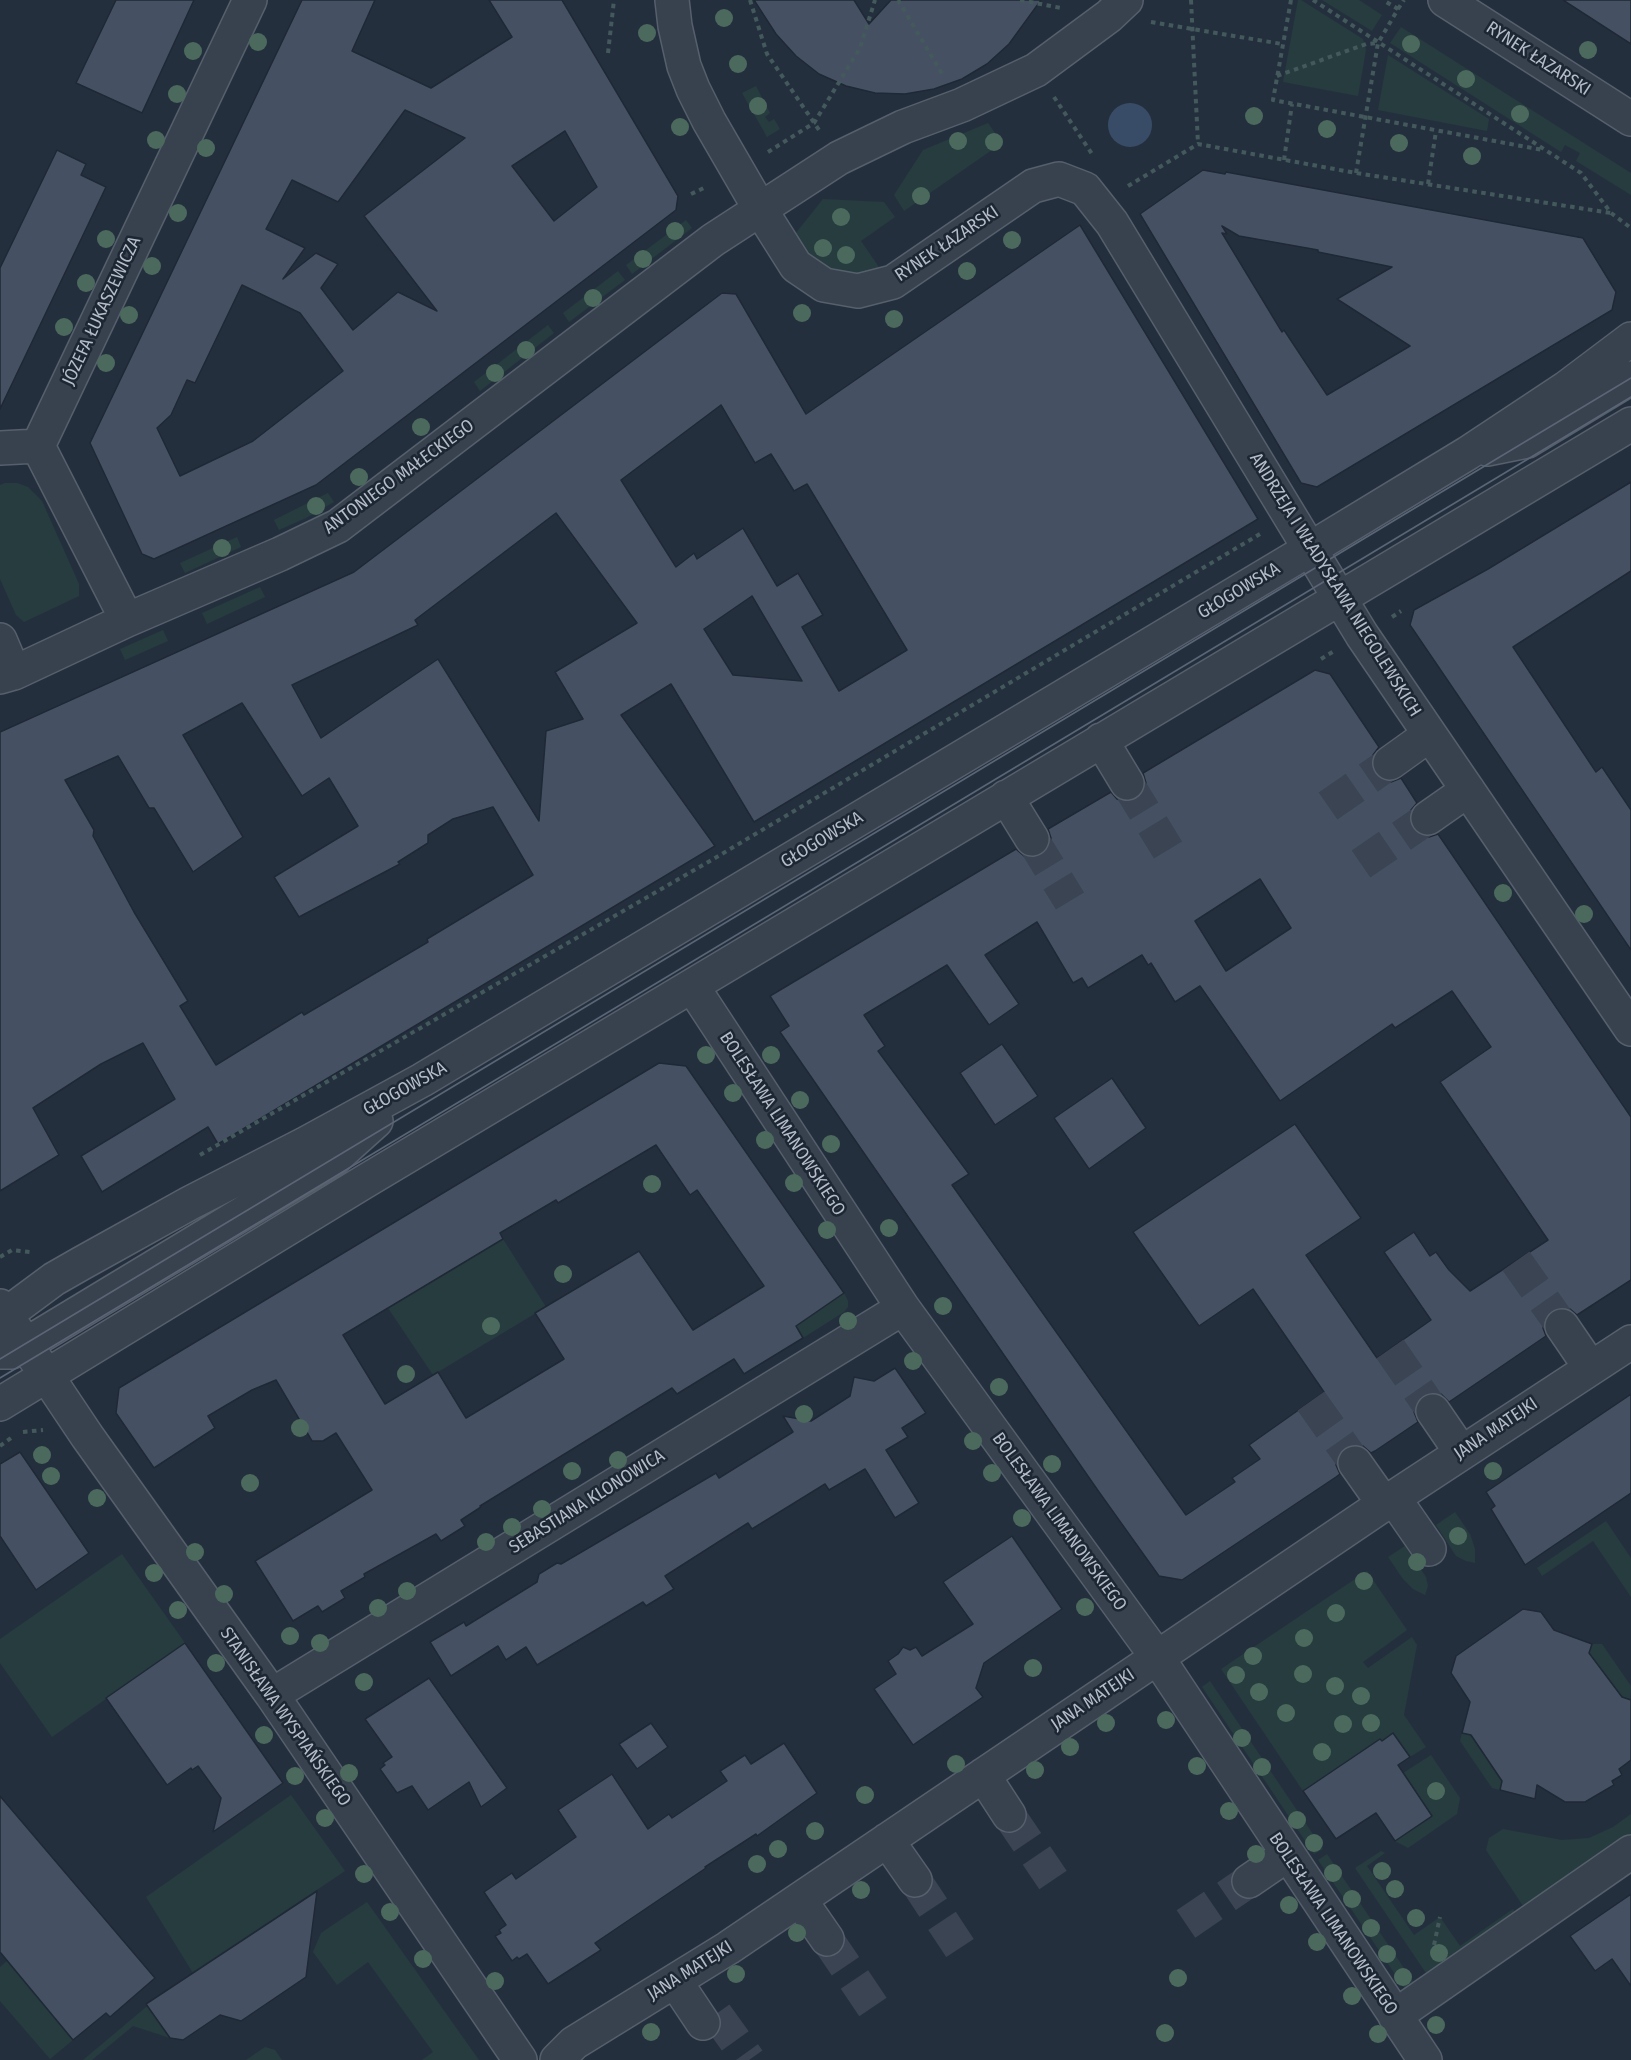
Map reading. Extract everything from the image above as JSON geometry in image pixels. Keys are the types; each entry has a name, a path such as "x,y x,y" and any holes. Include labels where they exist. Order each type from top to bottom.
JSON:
{"street":[{"name":"JÓZEFA ŁUKASZEWICZA","path":"38,446 250,0"},
{"name":"RYNEK ŁAZARSKI","path":"672,0 684,66 693,89 760,209 796,266 824,285 858,291 893,282 1033,186 1059,179 1085,189 1112,223"},
{"name":"RYNEK ŁAZARSKI","path":"1445,0 1631,119"},
{"path":"760,209 839,158 903,127 962,105 1036,70 1118,8"},
{"name":"ANTONIEGO MAŁECKIEGO","path":"7,675 338,526 713,240 760,209"},
{"name":"ANDRZEJA I WŁADYSŁAWA NIEGOLEWSKICH","path":"1112,223 1362,635 1631,1029"},
{"name":"GŁOGOWSKA","path":"2,1313 54,1279 190,1203 422,1080 1468,453 1566,388 1631,339"},
{"path":"1468,453 1527,441 1631,378"},
{"path":"0,1404 364,1182 1631,424"},
{"path":"0,448 38,446 127,620"},
{"path":"0,640 7,675"},
{"path":"1390,762 1429,735"},
{"path":"1101,740 1127,783"},
{"path":"1428,818 1468,790"},
{"path":"1006,797 1032,839"},
{"name":"BOLESŁAWA LIMANOWSKIEGO","path":"692,986 903,1308 1157,1657 1425,2060"},
{"path":"12,1348 336,1157 422,1080"},
{"name":"SEBASTIANA KLONOWICA","path":"272,1695 903,1308"},
{"name":"STANISŁAWA WYSPIAŃSKIEGO","path":"2,1313 12,1348 46,1377 272,1695 520,2060"},
{"path":"1562,1326 1590,1367"},
{"name":"JANA MATEJKI","path":"557,2060 574,2043 681,1977 800,1899 1461,1452 1631,1342"},
{"path":"1433,1411 1461,1452"},
{"path":"1355,1463 1429,1549"},
{"path":"983,1775 1009,1815"},
{"path":"887,1840 915,1880"},
{"path":"1395,2016 1631,1851"},
{"path":"1249,1881 1287,1855"},
{"path":"800,1899 827,1939"},
{"path":"681,1977 710,2019"}],"path":[{"path":"608,53 614,0"},
{"path":"750,0 767,54 839,158"},
{"path":"691,194 738,171 814,123 860,48 875,0"},
{"path":"898,0 962,105"},
{"path":"1191,0 1198,144"},
{"path":"1291,0 1273,100 1546,151"},
{"path":"1312,0 1581,173 1611,213 1631,228"},
{"path":"1383,0 1398,9"},
{"path":"1356,173 1378,43 1404,0"},
{"path":"1118,8 1193,28 1282,44"},
{"path":"1276,76 1366,44 1378,43"},
{"path":"1036,70 1092,155"},
{"path":"1284,160 1292,104"},
{"path":"1428,184 1436,130"},
{"path":"1127,187 1198,144 1356,173 1611,213"},
{"path":"197,1157 710,861 1290,516"},
{"path":"0,1257 12,1250 33,1252"},
{"path":"1433,1947 1440,1917"}],"green space":[{"path":"1298,0 1363,39 1366,50 1358,96 1283,82"},
{"path":"1322,0 1359,0 1382,15 1372,31"},
{"path":"1401,27 1631,173 1631,195 1576,161 1580,153 1565,145 1561,152 1390,43"},
{"path":"1388,55 1489,119 1487,131 1378,110"},
{"path":"756,86 770,113 765,117 769,122 774,119 780,129 767,137 742,93"},
{"path":"988,123 1002,143 904,211 894,195 923,150"},
{"path":"823,199 884,202 895,217 861,241 881,270 854,277 829,271 807,254 795,234"},
{"path":"686,220 692,228 632,274 626,265"},
{"path":"618,271 625,280 569,322 563,313"},
{"path":"548,325 554,333 480,391 474,382"},
{"path":"17,483 28,487 42,501 79,584 79,596 24,622 16,615 0,579 0,485"},
{"path":"328,493 334,502 279,530 274,520"},
{"path":"237,537 241,547 185,573 180,563"},
{"path":"260,587 265,597 207,624 202,613"},
{"path":"163,630 168,641 125,660 120,649"},
{"path":"503,1239 546,1307 433,1375 388,1308"},
{"path":"844,1293 848,1307 844,1312 803,1338 796,1326"},
{"path":"1455,1512 1470,1534 1475,1549 1475,1563 1456,1556 1436,1525"},
{"path":"1606,1521 1631,1558 1631,1597 1593,1541 1542,1576 1537,1568"},
{"path":"1405,1546 1426,1577 1428,1586 1425,1595 1413,1589 1403,1579 1388,1557"},
{"path":"122,1554 185,1643 52,1737 0,1663 0,1639"},
{"path":"1367,1571 1407,1630 1363,1662 1368,1668 1412,1637 1417,1645 1404,1715 1426,1747 1410,1757 1393,1734 1382,1741 1380,1739 1303,1791 1221,1669"},
{"path":"1592,1644 1602,1644 1631,1686 1630,1699 1622,1697 1589,1653"},
{"path":"1210,1681 1323,1849 1314,1854 1202,1687"},
{"path":"1462,1733 1471,1735 1502,1781 1500,1790 1492,1788 1460,1741"},
{"path":"1431,1755 1460,1798 1457,1814 1408,1848 1395,1841 1432,1817 1403,1773"},
{"path":"291,1795 345,1871 193,1973 146,1897"},
{"path":"1631,1814 1631,1836 1525,1909 1486,1850 1489,1838 1503,1829 1562,1840 1589,1838 1613,1827"},
{"path":"1381,1851 1385,1853 1367,1866 1414,1935 1440,1917 1460,1946 1513,1909 1517,1915 1428,1976 1355,1868"},
{"path":"1327,1854 1414,1983 1405,1989 1318,1860"},
{"path":"367,1902 479,2060 422,2060 433,2052 368,1962 337,1985 313,1952 321,1933"},
{"path":"14,1959 73,2040 50,2059 0,2001 0,1967"},
{"path":"193,1973 156,2018 170,2038 133,2026 92,2060 83,2060 164,1992"},
{"path":"265,2047 275,2050 282,2060 246,2060"}],"water":[{"path":"1130,103 1145,110 1152,125 1145,140 1130,147 1115,140 1108,125 1115,110"}],"building":[{"path":"116,0 194,0 142,113 76,83"},
{"path":"302,0 375,0 352,51 431,88 512,37 489,0 562,0 678,196 676,210 316,485 154,559 142,554 90,443","holes":["405,110 465,138 364,216 437,311 398,292 353,330 321,288 338,264 316,253 283,279 305,248 266,229 292,180 338,202","565,131 597,187 554,221 512,166","242,285 300,313 343,371 253,441 180,476 157,428 171,415 187,380 195,383"]},
{"path":"754,0 854,0 869,24 891,0 1041,0 1009,44 987,64 962,79 934,89 905,94 875,93 846,86 819,74 796,56 776,34"},
{"path":"1563,0 1631,0 1631,44"},
{"path":"57,150 86,164 81,175 106,187 0,409 0,268"},
{"path":"1203,170 1225,174 1226,172 1583,238 1616,292 1612,310 1317,487 1301,483 1140,214","holes":["1222,226 1239,236 1318,250 1318,252 1392,267 1337,299 1410,346 1327,395 1284,330 1282,332 1222,233 1227,234"]},
{"path":"1080,225 1258,519 754,822 671,684 621,715 715,846 218,1144 208,1127 102,1192 81,1156 175,1099 143,1043 101,1064 33,1108 59,1155 0,1191 0,732 354,572 722,293 736,294 806,414","holes":["721,405 755,463 771,454 794,491 807,484 907,650 839,691 802,627 823,615 798,573 777,586 743,528 697,559 694,553 676,567 621,480","556,513 637,623 555,672 583,719 546,731 539,821 438,659 321,738 292,685 418,625 415,620","752,596 802,681 733,675 704,629","242,703 302,796 329,778 358,826 274,877 299,917 400,864 398,862 428,843 428,835 453,819 493,807 533,875 427,939 428,942 304,1015 302,1012 216,1065 180,1006 188,1001 134,912 93,836 94,830 65,780 118,756 149,808 154,808 193,872 243,837 183,735"]},
{"path":"1631,482 1631,571 1513,647 1596,772 1602,767 1631,810 1631,950 1410,625 1414,610 1488,569"},
{"path":"1315,670 1330,674 1379,747 1373,755 1371,764 1375,774 1391,782 1401,778 1417,803 1411,810 1409,819 1413,829 1429,837 1438,834 1631,1117 1631,1280 1577,1315 1570,1309 1561,1307 1552,1310 1545,1318 1543,1328 1546,1336 1449,1402 1441,1394 1432,1392 1423,1395 1416,1402 1414,1412 1418,1422 1375,1451 1371,1453 1363,1446 1354,1444 1345,1447 1338,1456 1336,1465 1340,1474 1182,1580 1159,1576 1099,1492 780,1032 789,1026 770,996 1016,849 1024,856 1032,858 1041,855 1049,847 1051,838 1048,829 1111,792 1117,799 1127,802 1137,799 1143,793 1146,783 1143,773","holes":["1260,879 1291,928 1226,971 1195,921","1037,922 1073,983 1082,978 1088,988 1142,955 1148,965 1151,963 1175,1002 1200,986 1280,1101 1392,1024 1395,1028 1452,991 1491,1047 1440,1082 1548,1240 1470,1291 1449,1270 1436,1252 1430,1256 1414,1232 1384,1252 1431,1320 1377,1358 1306,1255 1361,1218 1295,1124 1133,1232 1199,1326 1253,1289 1324,1392 1249,1445 1260,1459 1232,1478 1235,1482 1186,1515 952,1185 969,1174 878,1051 885,1046 864,1015 947,965 989,1025 1019,1004 985,955"]},
{"path":"1002,1044 1038,1096 995,1125 960,1073"},
{"path":"659,1063 686,1066 844,1293 796,1326 803,1338 744,1374 734,1359 677,1394 672,1388 480,1506 461,1520 465,1526 441,1541 436,1534 364,1574 365,1577 341,1591 345,1598 322,1612 318,1606 293,1621 255,1561 372,1490 336,1433 323,1441 312,1441 276,1380 252,1390 208,1416 215,1428 154,1468 116,1413 119,1388","holes":["656,1145 690,1195 697,1190 764,1286 693,1330 639,1251 535,1313 564,1359 466,1418 438,1372 385,1404 343,1335 503,1239 500,1233 556,1200 558,1203"]},
{"path":"1112,1078 1146,1128 1089,1169 1054,1118"},
{"path":"895,1368 926,1413 902,1428 908,1437 886,1450 919,1503 895,1518 865,1469 829,1490 825,1484 752,1529 748,1523 665,1576 674,1589 646,1606 643,1602 537,1665 526,1647 506,1660 498,1646 451,1676 430,1642 464,1622 466,1626 537,1582 539,1574 557,1563 561,1564 716,1473 719,1478 793,1432 783,1416 811,1421 850,1396 854,1377 874,1381"},
{"path":"1631,1394 1631,1493 1525,1565 1491,1509 1495,1506 1486,1492"},
{"path":"20,1452 89,1553 36,1590 0,1536 0,1464"},
{"path":"1012,1536 1062,1609 984,1663 976,1688 983,1697 913,1745 874,1689 896,1674 888,1661 903,1647 910,1650 916,1647 922,1656 973,1624 943,1582"},
{"path":"1523,1609 1541,1612 1554,1630 1592,1644 1589,1653 1622,1697 1631,1700 1631,1760 1619,1769 1622,1775 1612,1781 1614,1785 1585,1802 1565,1802 1537,1785 1535,1799 1500,1790 1502,1781 1471,1735 1462,1733 1470,1702 1451,1673 1456,1656"},
{"path":"185,1643 283,1783 213,1832 221,1798 198,1766 192,1770 191,1768 167,1785 106,1698"},
{"path":"429,1678 507,1788 481,1807 469,1782 428,1810 412,1786 397,1793 380,1769 385,1765 383,1763 392,1757 365,1719"},
{"path":"651,1723 668,1747 637,1769 619,1744"},
{"path":"1393,1733 1410,1757 1398,1765 1432,1816 1395,1841 1376,1813 1336,1839 1303,1791 1380,1739 1382,1741"},
{"path":"784,1743 817,1793 757,1836 756,1834 705,1867 595,1943 601,1950 548,1984 527,1954 512,1961 495,1936 501,1933 499,1930 506,1925 484,1892 512,1873 516,1879 576,1837 558,1810 612,1774 648,1829 669,1814 672,1818 727,1781 720,1771 745,1755 751,1764"},
{"path":"0,1796 155,1978 110,2017 106,2013 73,2040 0,1952"},
{"path":"317,1891 306,1977 241,2021 220,2015 183,2040 170,2038 146,2004"},
{"path":"1631,1894 1631,1986 1612,1959 1595,1971 1570,1936"}],"tunnel":[{"path":"1328,806 1390,763"},
{"path":"1127,783 1168,850"},
{"path":"1361,864 1428,818"},
{"path":"1032,839 1070,901"},
{"path":"1516,1261 1562,1326"},
{"path":"1390,1349 1433,1411"},
{"path":"1311,1401 1355,1463"},
{"path":"1009,1815 1053,1880"},
{"path":"915,1880 960,1948"},
{"path":"1186,1924 1249,1881"},
{"path":"827,1939 873,2007"},
{"path":"716,2014 749,2060"}],"tram line":[{"path":"0,1359 1631,378"},
{"path":"0,1378 1631,397"}]}
